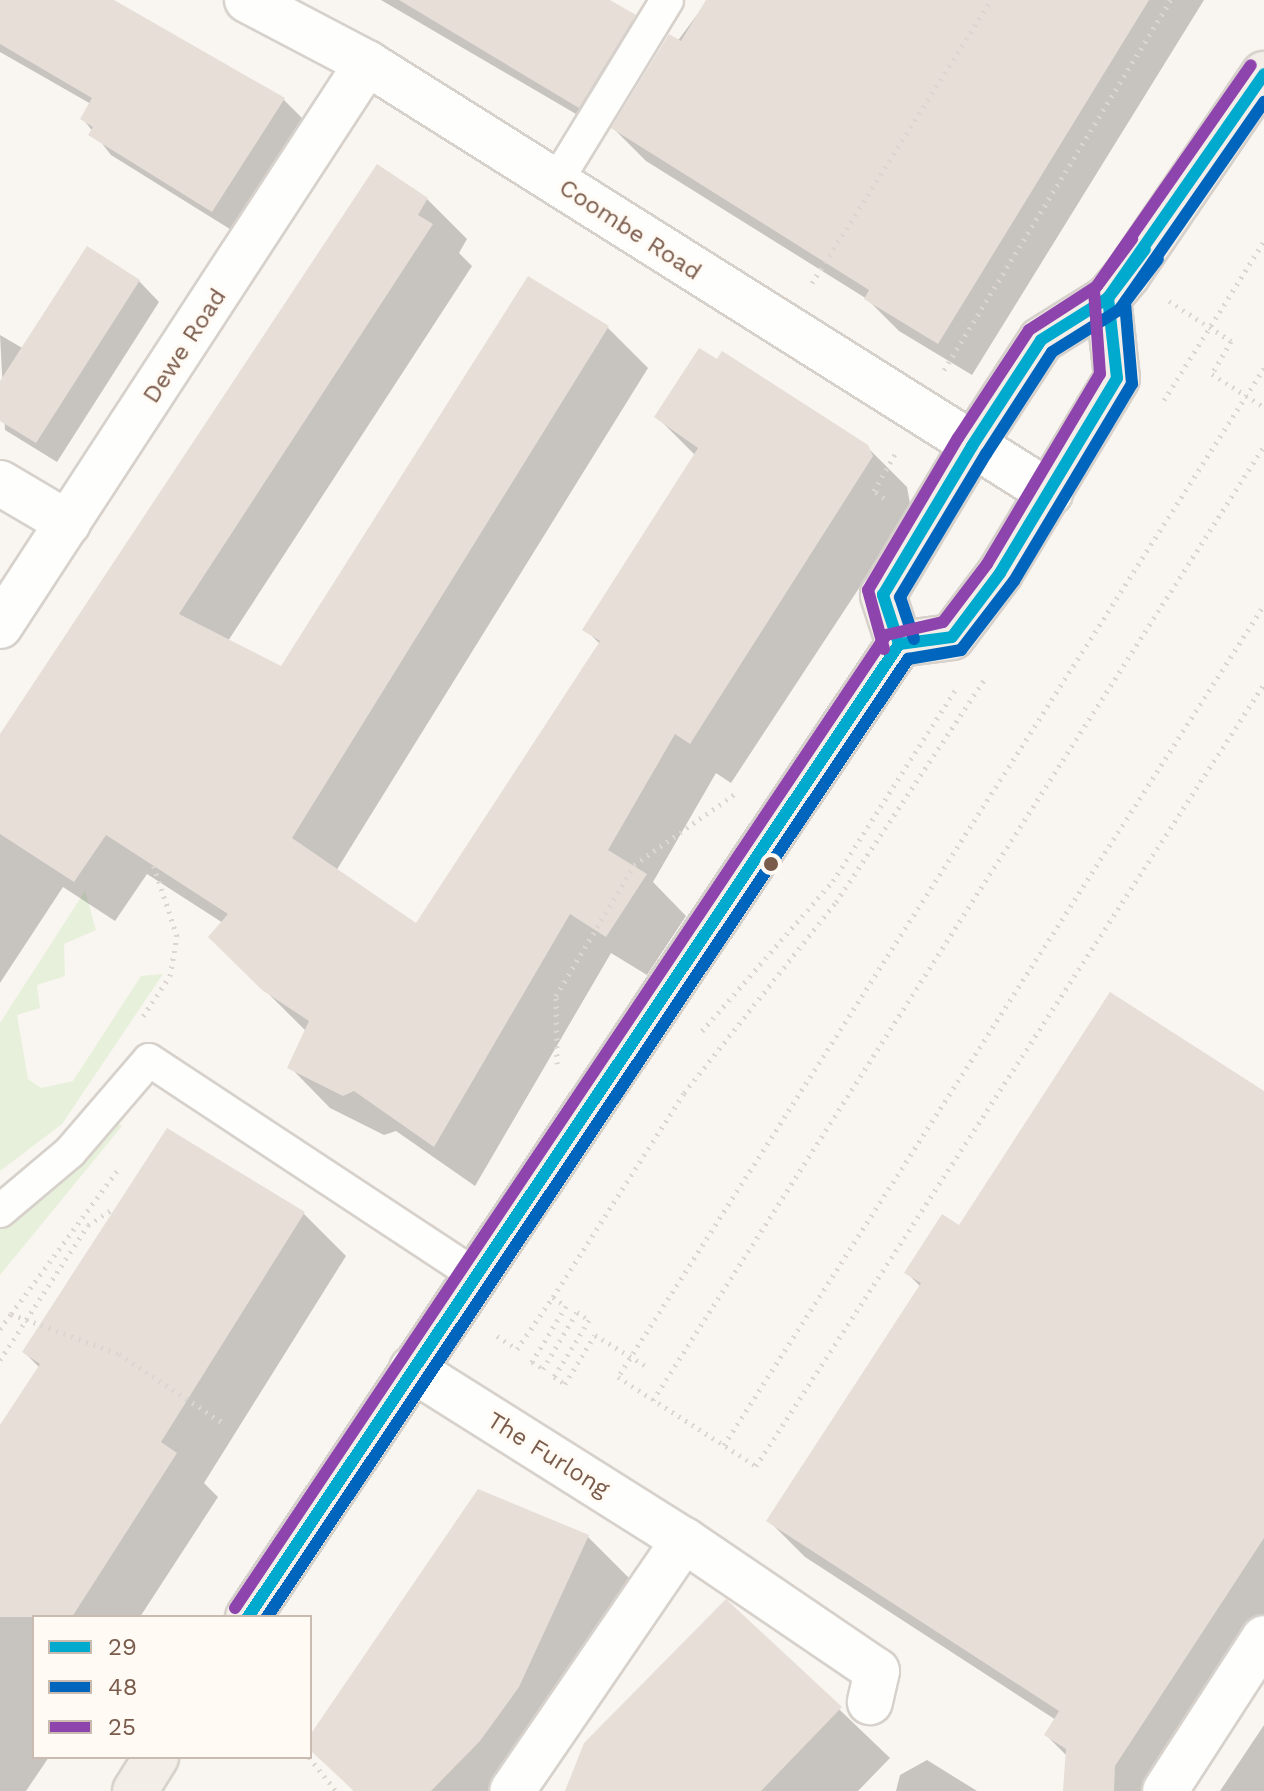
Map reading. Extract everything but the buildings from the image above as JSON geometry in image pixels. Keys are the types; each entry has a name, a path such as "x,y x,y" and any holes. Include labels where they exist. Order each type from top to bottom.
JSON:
{"main road":[{"path":"899,644 883,595 972,446 1041,340 1118,286 1264,74"},
{"path":"249,1615 463,1291 899,644 952,637 1050,493 1117,378 1118,286"},
{"path":"135,1791 155,1759"}],"street":[{"name":"Coombe Road","path":"247,0 367,63 1050,493"},
{"name":"Dewe Road","path":"0,626 367,63"},
{"path":"0,483 68,523"},
{"name":"The Furlong","path":"412,1369 684,1540 877,1671 870,1702"},
{"path":"512,1791 684,1540"},
{"path":"1165,1791 1264,1638"}],"lane":[{"path":"556,182 667,0"},
{"path":"0,1211 70,1152 149,1060 463,1291"}],"path":[{"path":"784,328 991,0"},
{"path":"1159,409 1264,241"},
{"path":"1118,286 1210,328 1231,341 1212,374 1264,407"},
{"path":"1264,368 1244,394 618,1377 756,1466 1264,684"},
{"path":"653,1400 1264,446"},
{"path":"724,1445 1264,605"},
{"path":"463,1291 517,1349 684,1093 836,902 988,674"},
{"path":"693,1034 708,1028 833,881 961,681"},
{"path":"557,1075 556,996 634,865 748,784"},
{"path":"0,1329 126,1159"},
{"path":"0,1360 88,1225 114,1208"},
{"path":"553,1297 566,1306 532,1362 543,1369 577,1312 589,1320 554,1377 565,1384 595,1335 649,1368"},
{"path":"11,1314 119,1354 223,1423"},
{"path":"311,1759 336,1791"}],"green space":[{"path":"85,891 96,930 64,944 65,976 37,985 40,1008 17,1015 28,1079 41,1088 73,1081 141,976 163,974 62,1124 0,1171 0,1023"},
{"path":"104,1113 122,1126 0,1275 0,1211"}],"transit line":[{"name":"25","path":"235,1608 886,635 943,622 987,564 1100,374 1094,290 1251,65"},
{"name":"29","path":"249,1615 899,644 952,637 1000,573 1117,378 1108,298 1264,74"},
{"name":"48","path":"268,1615 908,659 961,650 1014,581 1132,384 1125,302 1264,102"},
{"name":"25","path":"884,649 868,590 958,438 1029,330 1097,286 1132,239"},
{"name":"29","path":"899,644 883,595 972,446 1041,340 1108,298 1145,249"},
{"name":"48","path":"914,639 900,597 986,454 1052,352 1119,310 1158,259"}]}
